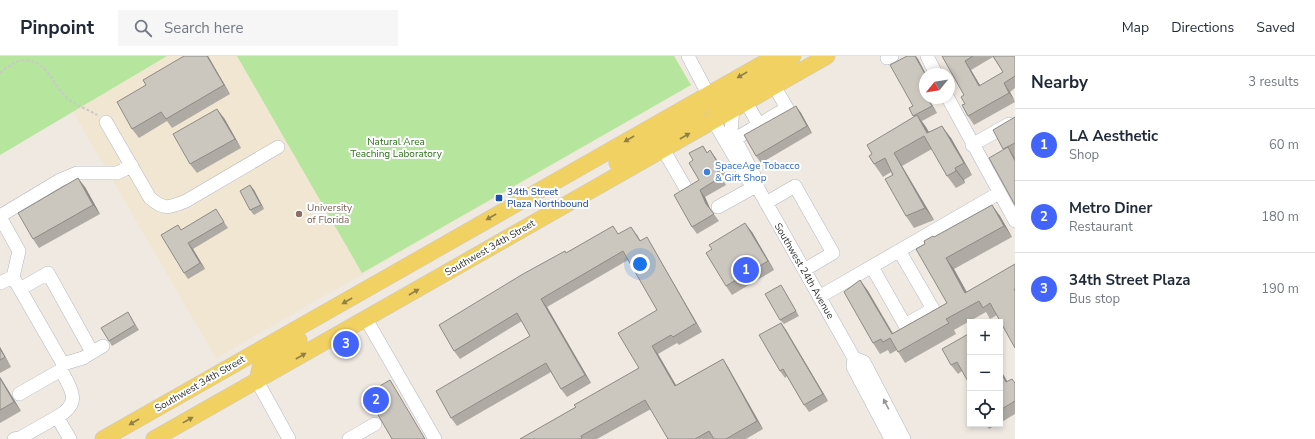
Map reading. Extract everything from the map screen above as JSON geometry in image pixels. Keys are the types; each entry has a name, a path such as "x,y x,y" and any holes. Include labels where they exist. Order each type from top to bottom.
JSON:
{"main road":[{"name":"Southwest 34th Street","path":"104,439 776,56"},
{"path":"713,120 722,101 788,62 793,56"},
{"name":"Southwest 34th Street","path":"154,439 827,56"},
{"path":"603,183 613,165 687,121 698,112 708,94"},
{"path":"257,381 258,368 261,364 307,335 312,330 321,315"}],"street":[{"path":"688,56 708,94"},
{"path":"927,56 933,68"},
{"path":"735,139 787,108 774,86"},
{"path":"951,104 972,145 1015,220"},
{"path":"739,105 759,125"},
{"name":"Southwest 24th Avenue","path":"739,105 731,131 754,175 755,185"},
{"name":"Southwest 24th Avenue","path":"713,120 747,179 755,185 766,203 854,358 853,367 891,439"},
{"path":"106,122 150,198 159,206 171,208 186,201 278,147"},
{"path":"972,145 1012,122"},
{"path":"663,149 685,188"},
{"path":"14,439 20,438 69,410 73,400 62,367 13,277 19,251 0,216 60,180 77,173 117,173 132,166"},
{"path":"718,207 755,185"},
{"path":"766,203 794,186 833,253 804,270"},
{"path":"819,297 900,252 999,193"},
{"path":"872,267 905,324 911,321 933,309 900,252"},
{"path":"19,394 62,367 83,358 98,349 48,273 20,289"},
{"path":"0,283 13,277"},
{"path":"366,319 435,439"},
{"name":"Southwest 24th Avenue","path":"854,358 864,362 904,439"},
{"path":"257,381 289,439"},
{"path":"57,417 70,439"},
{"path":"349,439 375,424"}],"path":[{"path":"0,73 6,67 22,59 33,57 42,62 64,95 74,105 95,114 106,122"}],"shaded area":[{"name":"University of Florida","path":"0,56 674,56 691,85 216,358 73,112 0,155"}],"green space":[{"path":"0,56 167,56 0,155"},
{"name":"Natural Area Teaching Laboratory","path":"237,56 674,56 691,85 362,273"}],"building":[{"path":"184,56 207,56 224,85 166,119 161,112 132,129 117,102 146,85 143,80"},
{"path":"907,56 915,56 922,68 919,68 919,104 931,104 932,106 913,116 909,108 913,106 890,65"},
{"path":"942,56 973,56 965,61 979,86 1003,72 993,56 1015,56 1015,76 1004,83 1009,93 968,116 962,105 965,104 961,97 964,95 955,79 955,68 949,68"},
{"path":"796,106 807,126 756,156 744,135"},
{"path":"217,109 235,139 190,164 173,134"},
{"path":"917,115 927,133 942,126 964,163 955,168 956,171 947,176 924,136 894,153 925,208 906,216 885,179 893,175 885,158 874,164 869,156 872,154 867,145"},
{"path":"1015,117 1015,143 1003,149 993,130"},
{"path":"703,146 707,153 710,150 721,168 717,170 721,177 700,190 706,204 714,214 692,227 674,195 699,180 689,163 693,160 689,153"},
{"path":"1008,147 1015,161 1015,205 989,158"},
{"path":"78,178 93,205 33,239 18,213"},
{"path":"250,185 261,205 250,210 240,191"},
{"path":"992,205 1004,226 946,258 965,293 1015,264 1015,348 1003,326 1003,319 999,319 990,303 983,308 979,301 946,319 949,323 898,352 890,338 883,342 881,339 873,343 844,292 860,280 892,334 947,303 916,249 925,244 924,241 933,236 934,237"},
{"path":"216,209 224,222 188,243 200,263 184,273 161,235 178,225 181,230"},
{"path":"745,223 768,261 726,286 706,253 712,249 709,245"},
{"path":"613,226 618,234 631,227 640,241 647,237 696,323 673,337 671,335 652,346 675,386 723,359 757,421 726,439 714,439 709,431 695,439 668,439 645,400 581,436 582,439 520,439 576,407 574,405 639,368 618,333 657,310 623,251 541,299 585,375 561,389 546,363 451,418 436,391 530,336 517,313 454,351 439,325 523,274 565,251 566,253"},
{"path":"781,285 796,311 780,320 765,294"},
{"path":"128,312 135,325 109,341 101,328"},
{"path":"781,323 823,394 804,405 783,369 780,371 759,335"},
{"path":"967,335 967,380 957,362 951,365 942,349"},
{"path":"0,349 5,357 0,360"},
{"path":"1003,376 1006,382 1012,379 1015,383 1015,401 1003,408"},
{"path":"0,378 14,402 0,410"},
{"path":"390,380 425,439 392,439 366,394"}],"place":[{"name":"SpaceAge Tobacco & Gift Shop","path":"707,172"},
{"name":"34th Street Plaza Northbound","path":"499,198"},
{"name":"University of Florida","path":"299,214"},
{"name":"LA Aesthetic","path":"746,270"},
{"name":"34th Street Plaza","path":"346,344"},
{"name":"Metro Diner","path":"376,400"}]}
